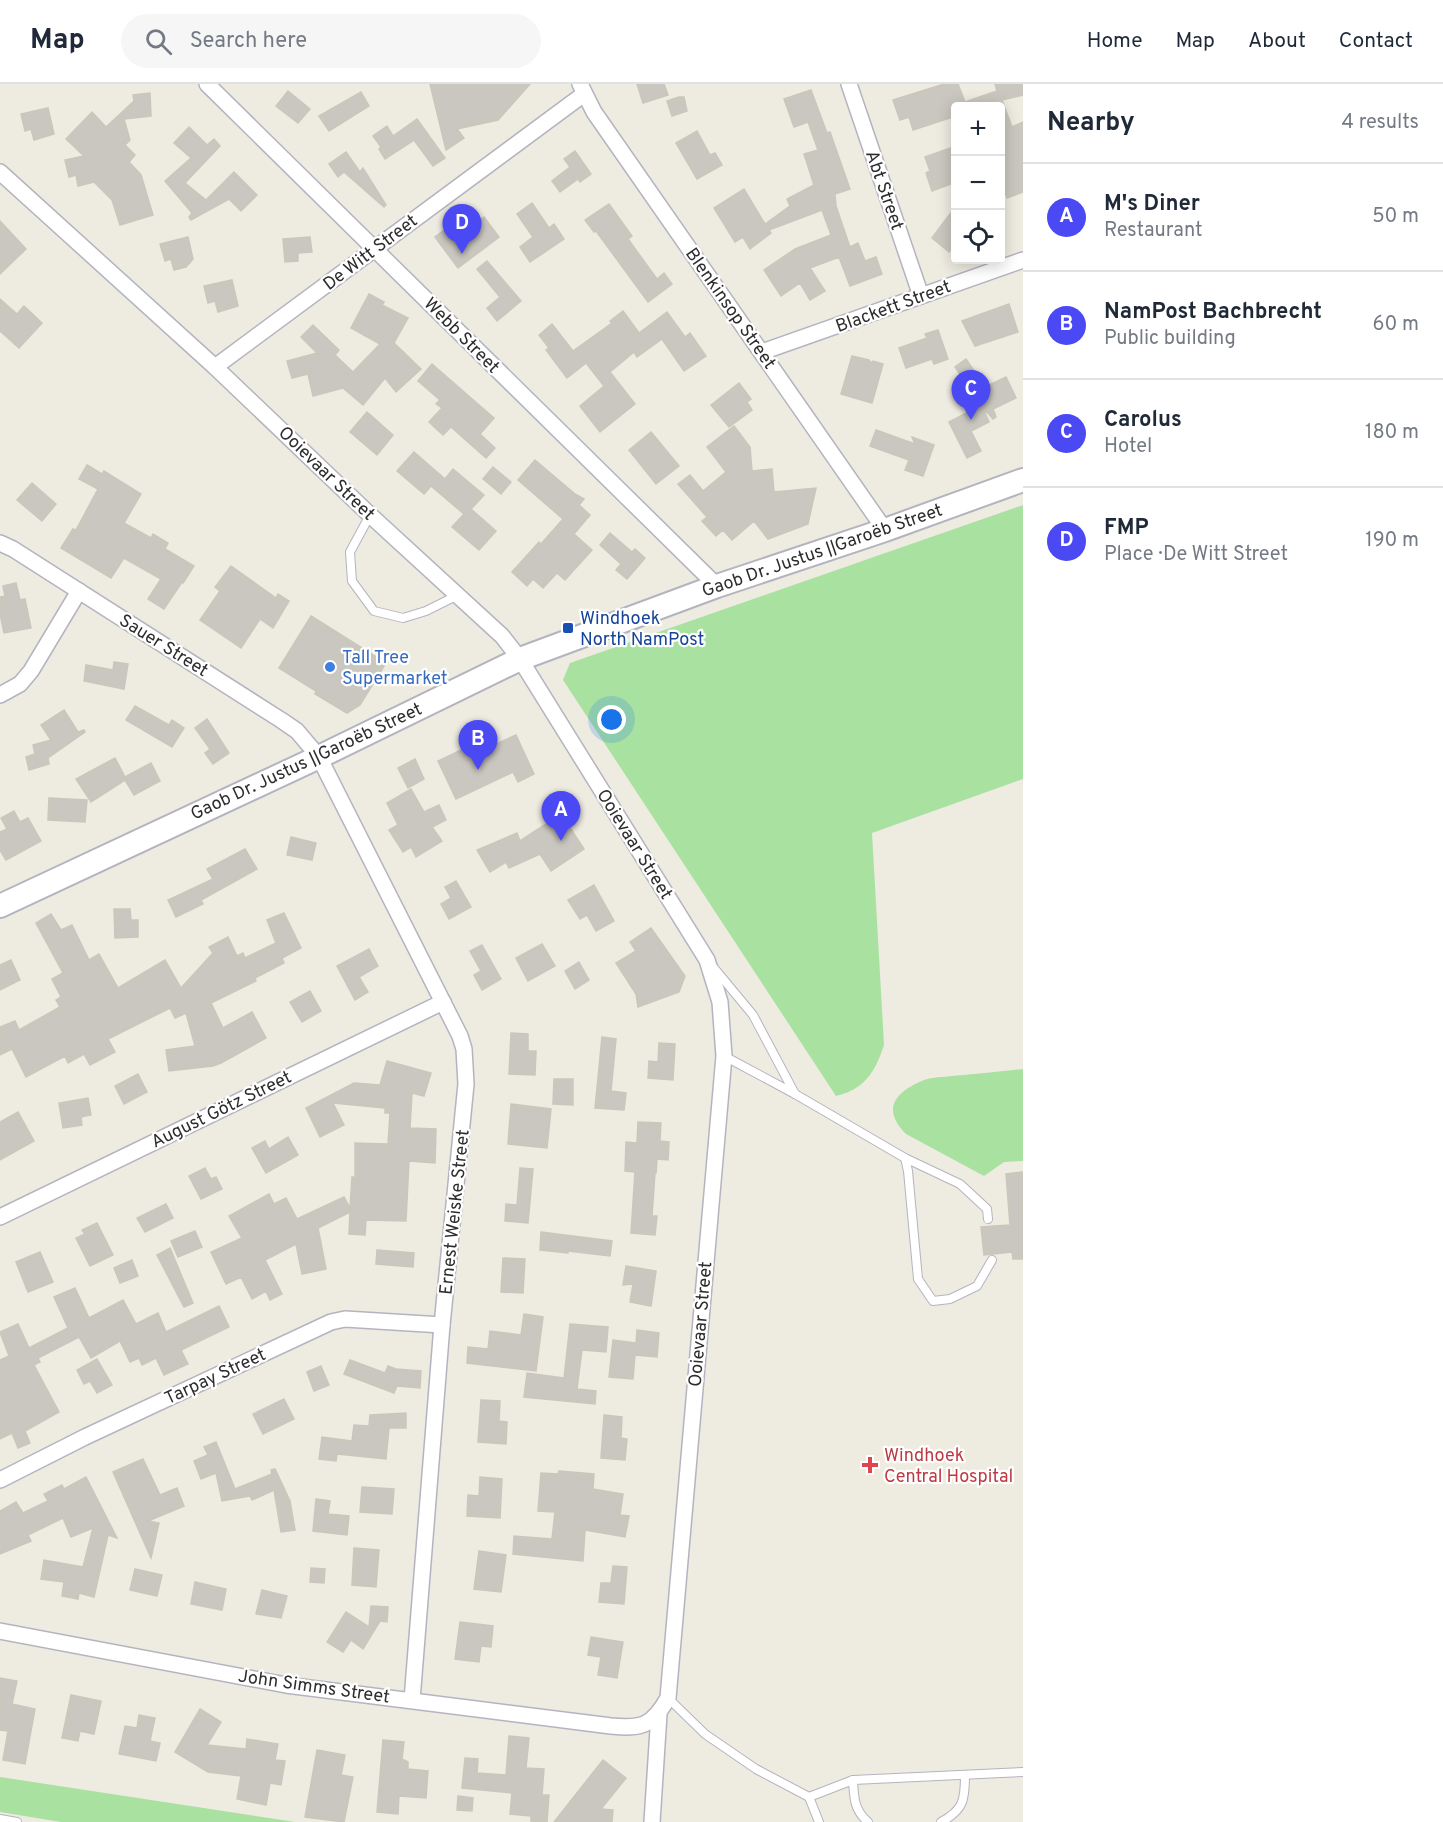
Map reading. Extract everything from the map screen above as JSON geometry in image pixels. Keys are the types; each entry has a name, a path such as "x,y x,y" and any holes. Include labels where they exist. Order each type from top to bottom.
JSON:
{"street":[{"name":"Abt Street","path":"849,84 921,296"},
{"name":"Webb Street","path":"216,86 375,249 717,586"},
{"name":"De Witt Street","path":"215,367 375,249 582,89"},
{"name":"Blenkinsop Street","path":"582,89 885,530"},
{"name":"Ooievaar Street","path":"0,172 215,367 370,515 502,636 520,659 708,960 720,1002 724,1056 668,1698 659,1714"},
{"name":"Blackett Street","path":"762,352 1023,260"},
{"name":"Gaob Dr. Justus ǁGaroëb Street","path":"0,906 319,757 520,659 717,586 885,530 1023,480"},
{"name":"Sauer Street","path":"0,543 281,720 297,731 319,757"},
{"path":"0,695 21,684 31,671 79,591"},
{"name":"Ernest Weiske Street","path":"319,757 460,1036 464,1049 466,1084 442,1325 412,1700"},
{"name":"August Götz Street","path":"0,1217 443,1002"},
{"name":"Tarpay Street","path":"0,1480 85,1437 331,1322 345,1320 442,1325"},
{"name":"John Simms Street","path":"0,1631 286,1685 630,1728 647,1724 659,1714"},
{"path":"652,1822 659,1714"}],"lane":[{"path":"370,515 350,552 351,581 374,611 403,618 426,611 458,595"},
{"path":"708,960 753,1015 795,1094"},
{"path":"724,1056 905,1158 960,1184 987,1209 988,1220"},
{"path":"905,1158 909,1170 918,1279 933,1301 950,1299 977,1286 992,1260"},
{"path":"668,1698 705,1734 756,1769 809,1797 819,1822"},
{"path":"809,1797 853,1780 1023,1772"},
{"path":"941,1822 950,1817 965,1797 966,1775"},
{"path":"853,1780 854,1803 859,1814 868,1822"},
{"path":"0,1819 17,1822"}],"green space":[{"path":"1023,505 1023,779 872,833 884,1045 868,1078 854,1089 836,1096 563,680 570,663"},
{"path":"1023,1069 1023,1161 1004,1162 984,1176 906,1134 894,1117 893,1109 899,1096 905,1090 924,1080"},
{"path":"0,1777 295,1822 61,1822 0,1812"}],"building":[{"path":"430,84 530,84 498,120 457,129 464,138 446,150"},
{"path":"637,84 664,84 668,95 643,103"},
{"path":"944,84 958,84 965,102 951,102 951,118 913,130 909,117 900,120 893,100"},
{"path":"995,84 1023,84 1023,95 1002,100 1003,102 965,102 997,91"},
{"path":"811,90 827,133 830,132 850,189 835,194 836,206 850,247 858,243 865,261 876,257 882,274 850,286 839,257 810,268 825,291 810,300 800,283 781,296 764,270 795,249 831,235 822,210 769,230 771,233 750,249 743,237 735,242 714,208 744,189 765,224 790,206 787,199 814,185 804,154 818,150 808,122 794,127 784,99"},
{"path":"288,91 310,109 298,123 276,106"},
{"path":"361,92 369,106 329,131 319,116"},
{"path":"150,93 151,116 124,119 130,140 125,145 135,155 129,162 141,175 153,215 120,225 112,200 94,182 78,186 76,175 69,177 65,160 84,156 66,139 92,112 106,127 134,101 133,95"},
{"path":"684,97 687,111 672,116 667,101"},
{"path":"48,108 54,134 34,140 31,129 25,131 21,114"},
{"path":"1005,108 1012,127 1023,122 1023,192 1007,198 1005,193"},
{"path":"417,119 445,158 433,166 414,140 385,159 379,149 381,147 373,136 387,126 393,136"},
{"path":"189,127 207,145 214,139 220,146 185,183 206,200 234,172 257,195 241,211 229,199 191,220 189,217 192,213 165,181 191,158 174,143"},
{"path":"697,131 710,155 715,153 722,165 697,179 676,143"},
{"path":"951,148 951,184 932,191 926,173 930,171 925,157"},
{"path":"575,151 591,174 580,182 578,179 560,192 552,181 570,167 564,159"},
{"path":"346,152 360,172 363,168 386,205 384,207 344,172 338,177 329,164"},
{"path":"532,203 549,228 554,224 564,239 530,262 520,247 533,237 517,214"},
{"path":"609,204 632,236 628,239 657,279 664,273 672,284 648,302 596,231 594,232 585,220"},
{"path":"951,213 951,250 949,252 932,238"},
{"path":"484,217 499,237 458,268 435,237 447,228 455,239"},
{"path":"0,221 26,249 0,274"},
{"path":"188,237 193,259 186,267 174,270 171,259 165,261 160,244"},
{"path":"310,237 312,252 298,253 298,261 285,262 283,239"},
{"path":"487,261 521,301 497,321 487,308 500,297 477,269"},
{"path":"232,280 238,306 218,312 215,301 208,303 204,286"},
{"path":"369,294 384,302 382,305 408,318 394,343 421,369 396,392 385,378 363,405 343,388 313,396 308,374 292,378 287,361 317,353 301,337 313,325 339,350 335,355 353,372 380,344 351,328"},
{"path":"0,299 17,314 24,306 42,323 19,348 0,331"},
{"path":"1009,304 1018,332 975,346 962,321"},
{"path":"623,311 639,333 667,312 685,337 690,333 706,356 684,371 662,339 637,357 634,352 610,372 635,404 600,432 580,406 604,386 586,363 567,378 546,350 549,348 539,335 552,324 573,351 612,323 610,321"},
{"path":"938,330 948,359 934,364 932,359 906,368 899,348 927,338 925,334"},
{"path":"852,356 869,360 871,363 873,361 883,364 872,403 841,394"},
{"path":"966,359 985,387 1006,377 1016,398 993,409 996,417 993,419 987,412 985,413 989,422 971,431 981,451 967,458 949,422 972,410 965,391 970,389 955,367"},
{"path":"432,364 494,418 480,434 495,448 486,458 451,427 443,435 429,422 442,408 436,404 440,400 418,381"},
{"path":"739,383 751,399 747,402 752,410 729,427 711,405"},
{"path":"367,412 393,435 377,455 350,432"},
{"path":"734,426 750,447 752,471 772,469 774,492 816,488 808,524 768,539 754,521 732,540 723,530 716,536 702,521 707,517 678,484 690,475 703,491 726,472 707,447"},
{"path":"876,430 915,444 912,437 934,445 923,476 905,470 909,460 870,446"},
{"path":"651,432 679,466 656,484 629,450"},
{"path":"414,452 445,479 453,469 484,495 471,509 496,531 479,550 452,527 464,514 431,486 424,494 397,471"},
{"path":"535,460 584,499 579,505 590,515 574,534 592,550 565,580 557,573 543,588 533,579 527,586 512,572 563,519 518,480"},
{"path":"87,465 102,474 104,471 141,494 124,523 151,538 153,534 168,543 165,549 194,566 164,609 148,599 161,579 124,558 111,578 61,548 73,529 76,530 98,489 79,479"},
{"path":"493,467 511,482 501,494 483,479"},
{"path":"32,483 56,504 42,521 17,500"},
{"path":"610,533 632,552 635,549 645,558 627,579 616,570 621,564 600,545"},
{"path":"231,566 276,598 278,594 289,601 273,628 260,619 241,648 200,620 220,591 215,587"},
{"path":"16,583 20,600 25,599 31,628 4,633 0,614 0,597 5,596 3,586"},
{"path":"311,616 386,663 360,705 347,713 315,694 316,691 279,668"},
{"path":"114,662 128,664 124,689 84,681 86,665 113,670"},
{"path":"135,706 169,725 172,720 184,728 172,747 126,720"},
{"path":"64,710 78,732 84,730 85,732 48,758 49,764 29,770 26,757 35,754 33,745 51,740 41,725"},
{"path":"207,719 229,753 213,764 205,753 210,749 195,728"},
{"path":"516,735 534,774 518,782 513,772 456,799 438,761 488,737 492,746"},
{"path":"115,758 125,777 151,763 160,781 134,795 125,780 91,802 76,779"},
{"path":"415,759 424,779 408,788 398,768"},
{"path":"411,789 424,812 439,805 446,820 432,827 442,841 416,857 411,847 403,852 389,830 398,825 387,803"},
{"path":"49,798 87,800 85,822 48,820"},
{"path":"14,811 20,822 28,818 41,841 6,860 0,850 0,832 7,829 1,818"},
{"path":"561,814 584,849 551,871 540,854 509,868 506,862 490,872 477,850 517,833 520,841"},
{"path":"291,837 316,843 312,860 287,855"},
{"path":"245,849 257,869 201,900 203,904 176,917 168,900 213,879 207,869"},
{"path":"456,881 471,907 449,919 441,904 451,898 445,887"},
{"path":"594,885 614,921 596,931 587,915 580,919 568,900"},
{"path":"114,909 130,909 131,920 138,920 138,937 115,938"},
{"path":"284,913 301,948 282,958 284,963 255,978 256,981 211,1003 223,1028 252,1012 266,1038 221,1063 169,1071 166,1050 195,1046 186,1013 175,1018 170,1008 108,1039 115,1052 90,1065 84,1054 68,1063 65,1056 26,1077 12,1049 0,1055 0,1027 15,1021 19,1030 60,1007 56,1000 61,997 52,979 63,973 36,923 51,914 61,930 72,925 89,960 99,954 118,988 165,960 181,988 213,953 209,947 228,937 237,956 243,953 245,958 276,943 267,920"},
{"path":"651,928 685,976 679,992 638,1007 636,994 616,963 636,951 630,942"},
{"path":"542,944 555,966 528,981 516,958"},
{"path":"482,945 501,979 482,990 474,975 481,971 470,951"},
{"path":"369,949 378,966 359,977 368,992 355,1000 337,966"},
{"path":"11,960 20,980 0,990 0,965"},
{"path":"579,962 589,980 575,989 565,971"},
{"path":"310,991 321,1011 302,1022 290,1002"},
{"path":"511,1033 528,1034 528,1051 536,1051 535,1075 509,1074"},
{"path":"602,1037 616,1039 611,1091 626,1093 624,1110 595,1108"},
{"path":"659,1043 675,1044 673,1080 648,1078 649,1061 658,1062"},
{"path":"387,1061 431,1073 424,1096 412,1093 410,1128 436,1129 435,1163 409,1161 406,1221 366,1220 365,1235 349,1234 350,1212 318,1228 326,1269 302,1274 296,1244 265,1260 282,1294 270,1300 266,1291 252,1299 241,1277 226,1284 211,1252 242,1238 229,1216 269,1194 274,1204 286,1198 297,1219 344,1197 350,1208 352,1177 355,1177 355,1143 388,1144 390,1113 385,1113 385,1108 333,1103 344,1125 320,1137 306,1108 354,1083 380,1085"},
{"path":"138,1074 147,1092 124,1104 115,1086"},
{"path":"554,1079 573,1079 573,1105 553,1104"},
{"path":"88,1098 91,1115 81,1117 82,1125 63,1128 59,1103"},
{"path":"511,1104 551,1109 547,1148 508,1144"},
{"path":"18,1112 34,1141 0,1160 0,1122"},
{"path":"638,1122 661,1123 660,1141 669,1142 668,1160 657,1159 652,1216 657,1216 655,1235 631,1233 635,1172 625,1171 626,1142 637,1143"},
{"path":"288,1137 298,1155 266,1173 252,1148 265,1141 269,1149"},
{"path":"205,1168 211,1179 216,1177 222,1189 201,1199 189,1176"},
{"path":"520,1168 533,1169 528,1223 505,1221 506,1204 517,1205"},
{"path":"1023,1172 1023,1259 1013,1259 1012,1252 984,1255 981,1227 1010,1225 1006,1174"},
{"path":"166,1204 173,1218 145,1232 137,1218"},
{"path":"97,1223 113,1255 90,1266 76,1238 85,1234 82,1230"},
{"path":"195,1231 202,1247 178,1257 171,1241"},
{"path":"541,1232 612,1241 610,1256 540,1250"},
{"path":"170,1248 193,1303 184,1307 157,1255"},
{"path":"377,1250 414,1253 413,1267 376,1264"},
{"path":"40,1252 53,1282 28,1292 16,1262"},
{"path":"503,1258 525,1259 523,1293 501,1292"},
{"path":"132,1260 138,1276 120,1283 114,1268"},
{"path":"626,1266 656,1271 651,1306 630,1302 633,1284 623,1285"},
{"path":"75,1288 89,1318 123,1300 136,1324 158,1313 166,1332 219,1306 229,1327 181,1350 188,1364 164,1375 156,1358 142,1365 139,1358 130,1362 120,1341 91,1358 79,1337 38,1358 40,1362 34,1365 59,1412 25,1431 30,1443 18,1448 12,1433 0,1439 0,1360 9,1356 0,1332 18,1324 29,1348 68,1328 54,1297"},
{"path":"524,1314 543,1317 536,1371 467,1363 468,1347 488,1349 490,1331 521,1335"},
{"path":"570,1324 608,1327 606,1352 582,1350 577,1389 596,1391 595,1404 524,1397 527,1373 564,1378"},
{"path":"637,1330 659,1333 657,1357 635,1355 633,1379 609,1377 613,1340 636,1343"},
{"path":"97,1359 112,1385 97,1393 90,1381 84,1384 77,1370"},
{"path":"350,1360 385,1373 388,1366 421,1371 420,1388 397,1386 394,1393 344,1374"},
{"path":"321,1366 329,1385 314,1391 307,1372"},
{"path":"284,1399 294,1419 263,1434 253,1414"},
{"path":"481,1400 500,1401 499,1421 507,1422 506,1444 478,1442"},
{"path":"406,1413 406,1428 389,1428 386,1459 337,1454 336,1461 319,1459 322,1437 352,1441 354,1425 369,1426 370,1415"},
{"path":"604,1415 622,1417 621,1438 627,1439 625,1460 601,1458"},
{"path":"216,1442 235,1489 272,1474 271,1470 275,1469 290,1501 295,1530 281,1532 274,1490 252,1500 250,1496 222,1501 216,1473 201,1479 194,1461 208,1455 204,1447"},
{"path":"143,1459 160,1495 177,1488 184,1506 148,1521 159,1523 151,1558 113,1472"},
{"path":"559,1471 594,1474 593,1489 623,1494 620,1515 629,1516 625,1537 585,1530 583,1561 513,1554 514,1536 552,1539 555,1512 538,1511 541,1473 558,1474"},
{"path":"86,1477 117,1538 108,1535 94,1597 79,1593 78,1599 62,1596 64,1582 41,1579 44,1560 83,1567 93,1528 71,1537 63,1518 28,1535 31,1541 0,1554 0,1511 16,1502 23,1513 48,1501 44,1494 62,1485 64,1489"},
{"path":"480,1477 502,1479 500,1518 467,1516 468,1495 479,1496"},
{"path":"362,1487 394,1489 392,1514 360,1512"},
{"path":"316,1499 330,1501 328,1514 349,1516 347,1535 313,1531"},
{"path":"354,1548 379,1550 376,1587 352,1585"},
{"path":"479,1551 506,1555 501,1592 474,1589"},
{"path":"613,1566 627,1567 624,1604 599,1602 601,1583 611,1583"},
{"path":"311,1568 325,1569 324,1583 310,1582"},
{"path":"135,1569 162,1575 157,1596 130,1590"},
{"path":"195,1582 226,1589 222,1610 191,1604"},
{"path":"262,1590 287,1596 281,1618 256,1614"},
{"path":"371,1606 388,1607 387,1622 380,1621 363,1649 351,1640 343,1652 327,1642 346,1612 369,1627"},
{"path":"460,1622 493,1626 491,1647 481,1646 479,1662 455,1659"},
{"path":"591,1637 623,1642 617,1678 598,1675 601,1657 588,1655"},
{"path":"0,1678 17,1681 12,1704 35,1709 25,1764 3,1760 8,1731 0,1730"},
{"path":"71,1695 101,1701 94,1734 80,1731 78,1741 62,1738"},
{"path":"200,1709 221,1722 207,1745 246,1749 247,1739 278,1744 275,1760 285,1761 281,1785 270,1783 266,1805 237,1799 241,1776 208,1772 175,1752"},
{"path":"139,1715 155,1718 150,1741 160,1743 156,1761 119,1754 125,1726 137,1728"},
{"path":"509,1736 529,1738 526,1768 544,1769 542,1795 549,1795 547,1822 531,1822 531,1816 510,1814 512,1793 462,1788 465,1758 478,1759 477,1773 506,1775"},
{"path":"383,1740 404,1742 402,1759 408,1762 408,1769 428,1771 426,1798 399,1796 398,1814 377,1812"},
{"path":"317,1750 345,1755 341,1775 353,1777 344,1822 305,1817"},
{"path":"603,1760 626,1778 601,1809 613,1810 612,1822 554,1822"},
{"path":"458,1796 473,1798 472,1811 457,1810"}],"place":[{"name":"FMP","path":"462,254"},
{"name":"Carolus","path":"971,420"},
{"name":"Windhoek North NamPost","path":"568,628"},
{"name":"Tall Tree Supermarket","path":"330,667"},
{"name":"NamPost Bachbrecht","path":"478,770"},
{"name":"M's Diner","path":"561,841"},
{"name":"Windhoek Central Hospital","path":"870,1465"}]}
